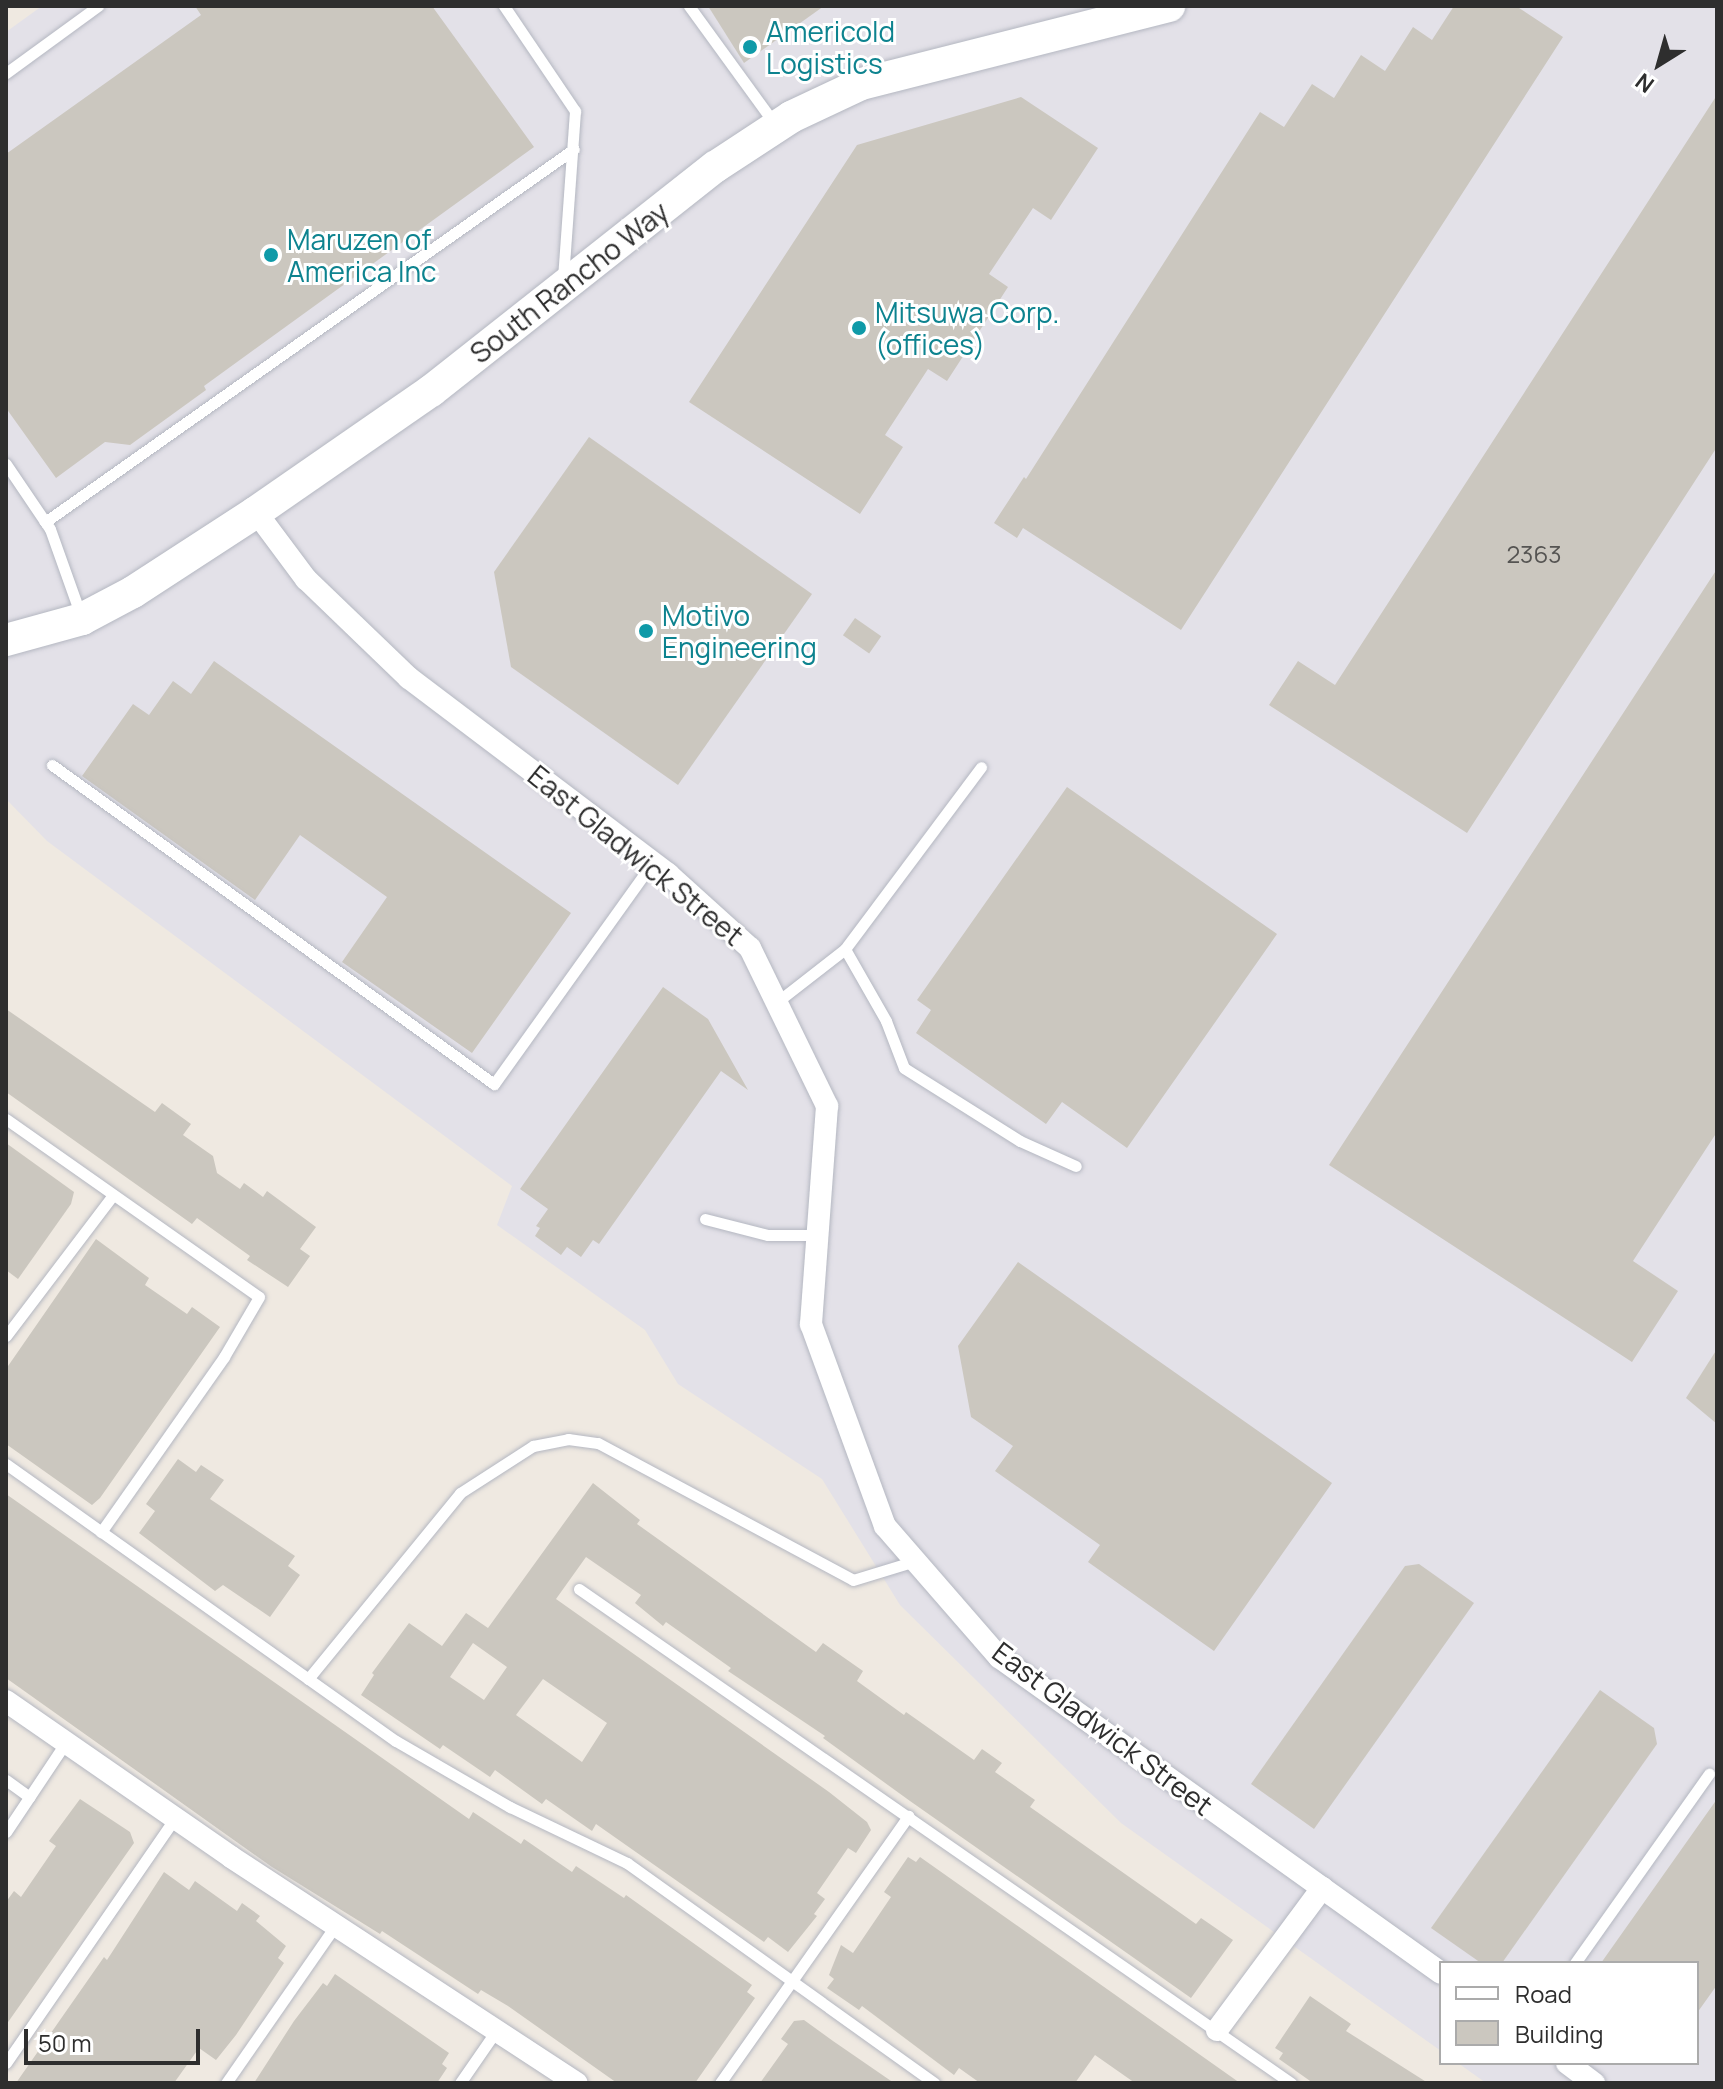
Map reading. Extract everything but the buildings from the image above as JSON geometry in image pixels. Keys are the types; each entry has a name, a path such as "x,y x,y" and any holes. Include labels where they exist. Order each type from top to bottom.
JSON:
{"street":[{"name":"South Rancho Way","path":"6,640 82,619 133,592 256,512 431,391 715,167 777,126 861,84 1169,6"},
{"name":"East Gladwick Street","path":"256,512 306,579 409,678 652,863 750,948 827,1106 811,1324 885,1526 999,1657 1439,1972"},
{"path":"6,1701 335,1926 577,2083"},
{"path":"1217,2030 1322,1888"},
{"path":"1570,2065 1594,2083"}],"lane":[{"path":"6,73 98,6"},
{"path":"504,6 575,111 562,285"},
{"path":"689,6 777,126"},
{"path":"45,522 574,149"},
{"path":"6,464 45,522 69,576 82,619"},
{"path":"52,765 494,1084 652,863"},
{"path":"777,1002 845,949 981,767"},
{"path":"845,949 886,1021 904,1068 1020,1141 1076,1166"},
{"path":"6,1119 259,1297 224,1357 101,1532"},
{"path":"6,1336 113,1195"},
{"path":"705,1219 768,1235 818,1235"},
{"path":"308,1679 460,1493 533,1446 568,1439 598,1443 853,1580 915,1561"},
{"path":"6,1464 396,1741 510,1807 627,1863 934,2083"},
{"path":"579,1589 1291,2083"},
{"path":"6,1832 66,1742"},
{"path":"1576,1961 1709,1774"},
{"path":"6,1780 29,1797"},
{"path":"720,2083 908,1816"},
{"path":"6,2063 175,1818"},
{"path":"226,2083 335,1926"},
{"path":"460,2083 496,2031"}],"shaded area":[{"path":"42,6 1717,6 1717,2083 1486,2083 1461,2065 1699,2065 1699,1961 1439,1961 1439,2050 1121,1823 900,1605 822,1479 678,1384 645,1330 497,1225 512,1186 47,841 6,799 6,32"}],"place":[{"name":"Americold Logistics","path":"750,47"},
{"name":"Maruzen of America Inc","path":"271,255"},
{"name":"Mitsuwa Corp. (offices)","path":"859,328"},
{"name":"Motivo Engineering","path":"646,631"}]}
